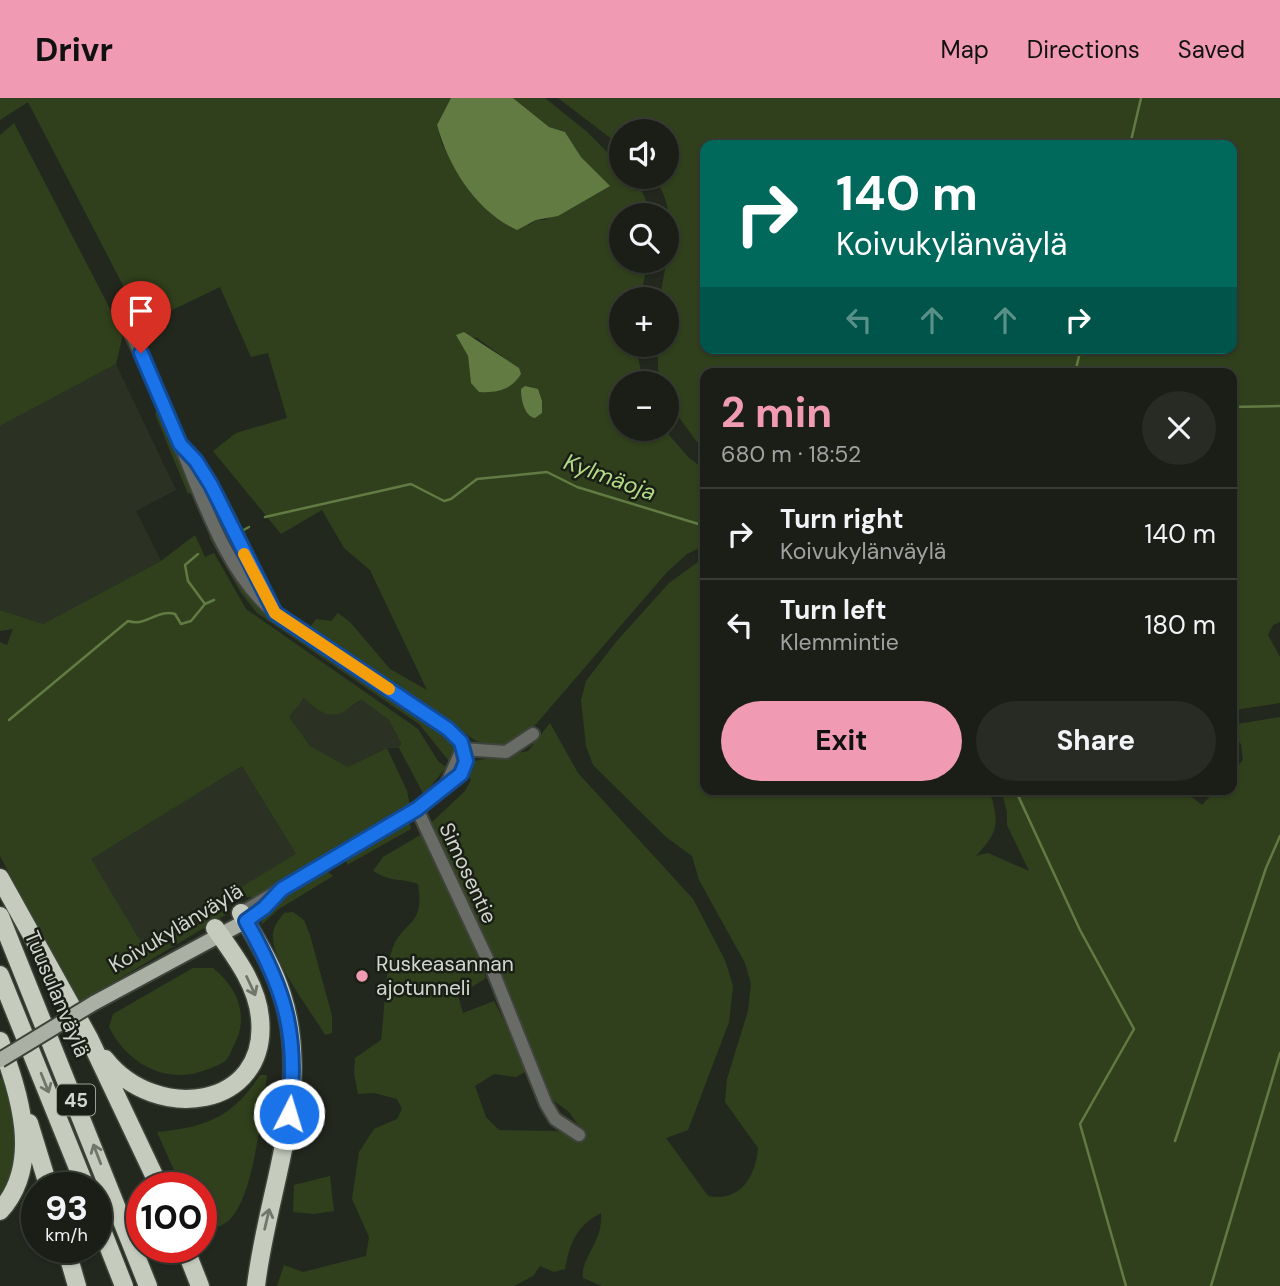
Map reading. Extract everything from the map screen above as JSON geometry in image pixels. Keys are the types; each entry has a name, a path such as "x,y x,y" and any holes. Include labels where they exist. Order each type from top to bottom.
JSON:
{"highway":[{"path":"0,878 89,1038 152,1172"},
{"name":"Tuusulanväylä","path":"0,916 148,1286"},
{"path":"243,917 282,992 291,1035 293,1063 289,1114 256,1286"},
{"path":"89,1038 116,1073 146,1093 181,1101 199,1099 231,1085 254,1058 260,1019 256,997 218,931"},
{"name":"45","path":"0,975 80,1172"},
{"path":"0,1041 44,1172"},
{"path":"0,1211 14,1194 24,1155 17,1087"},
{"path":"112,1256 124,1286"},
{"path":"70,1263 77,1286"},
{"path":"191,1263 200,1286"}],"main road":[{"name":"Koivukylänväylä","path":"0,1060 243,917"}],"street":[{"path":"122,316 180,444 196,461 211,485 275,613 448,729 461,742 462,749 506,752 533,734"},
{"name":"Koivukylänväylä","path":"243,917 264,908 282,889 417,809 461,774 466,761 462,749"},
{"name":"Simosentie","path":"417,809 492,969 546,1104 555,1119 579,1135"}],"shaded area":[{"path":"0,98 451,98 437,125 442,144 451,158 529,225 536,220 545,220 609,186 609,189 641,189 647,203 609,203 609,273 645,273 643,287 609,287 609,357 638,357 641,371 609,371 609,441 674,441 700,466 700,548 687,554 667,572 524,738 505,748 476,741 310,627 316,619 331,621 338,613 350,622 390,669 427,690 370,570 344,548 322,510 281,534 213,451 236,433 287,418 268,353 251,357 220,287 143,324 28,102 0,120","holes":["457,336 477,338 518,368 471,383 468,356"]},
{"path":"451,98 513,98 549,127 565,132 581,157 609,187 558,216 536,220 517,230 489,212 466,187 449,157 437,125"},
{"path":"513,98 545,98 586,131 609,154 609,186 581,157 565,132 549,127"},
{"path":"558,98 1280,98 1280,622 1273,625 1268,635 1280,657 1280,703 1237,710 1237,368 700,368 700,444 679,417 679,371 658,371 658,357 679,357 679,287 662,287 664,273 679,273 679,203 667,203 661,189 679,189 679,119 609,119 609,137"},
{"path":"14,123 123,334 116,364 0,426 0,135"},
{"path":"464,332 519,368 521,374 513,384 492,392 479,392 471,383 468,356 456,335"},
{"path":"116,364 176,490 136,511 161,561 43,624 0,610 0,426"},
{"path":"525,386 538,389 542,401 542,413 535,418 528,414 524,406 521,389"},
{"path":"158,410 194,492 188,494 155,414"},
{"path":"212,534 248,596 263,611 448,736 454,748 449,761 419,724 257,613 241,593 209,537"},
{"path":"195,535 205,557 214,553 246,609 418,729 438,761 446,767 424,795 399,748 401,743 389,720 362,700 341,713 330,714 321,711 304,698 289,717 310,746 348,767 387,748 407,791 410,806 254,897 247,897 238,889 296,854 242,766 91,859 144,947 221,900 227,914 79,1003 0,856 0,642 7,645 13,629 0,631 0,610 43,624 161,561"},
{"path":"700,561 700,795 991,795 995,810 995,826 990,839 976,856 988,853 1029,871 1007,825 1003,795 1189,795 1202,805 1211,795 1237,795 1237,767 1243,760 1241,744 1237,740 1237,724 1280,717 1280,1286 602,1286 583,1278 585,1264 599,1232 601,1213 592,1218 576,1236 565,1269 554,1272 540,1266 533,1276 514,1286 277,1286 284,1265 303,1272 366,1256 369,1237 352,1199 359,1152 374,1129 397,1119 402,1109 397,1099 374,1093 358,1094 354,1073 355,1058 381,1040 393,947 413,921 419,908 418,884 385,877 373,871 383,857 422,834 475,947 486,978 458,996 463,1013 494,1001 533,1079 529,1083 525,1072 516,1077 494,1074 475,1086 486,1117 499,1130 556,1131 572,1135 582,1130 569,1112 550,1098 430,824 465,791 471,780 467,773 474,761 528,751 550,723 578,773 693,899 725,960 733,986 729,1022 688,1130 666,1138 708,1196 720,1197 738,1191 750,1177 758,1148 725,1102 727,1079 748,1011 751,984 745,963 699,880 692,856 666,837 593,765 586,746 581,700 586,681 616,642 669,583"},
{"path":"305,697 315,708 341,713 362,700 389,720 401,743 399,748 387,748 348,767 310,746 288,717"},
{"path":"242,766 296,854 144,947 90,859"},
{"path":"409,821 411,829 347,865 346,858"},
{"path":"326,870 333,876 279,909 261,925 265,915 278,899"},
{"path":"293,912 304,920 310,935 332,1016 332,1033 325,1035 286,974 275,949 273,931 276,924 284,913"},
{"path":"193,968 213,968 235,994 241,1014 238,1036 226,1060 211,1068 180,1075 151,1069 127,1052 117,1040 109,1027 113,1014"},
{"path":"5,1075 11,1086 19,1154 0,1204 0,1078"},
{"path":"260,1075 267,1075 255,1152 244,1194 237,1210 228,1221 217,1227 217,1172 175,1172 157,1132 190,1127 216,1118 228,1111 250,1090"},
{"path":"330,1176 334,1211 314,1214 293,1212 294,1185"}],"waterway":[{"name":"Kylmäoja","path":"1131,140 1141,98"},
{"name":"Kylmäoja","path":"1076,368 1080,354"},
{"name":"Kylmäoja","path":"1237,407 1280,406"},
{"name":"Kylmäoja","path":"265,517 411,484 444,501 451,499 477,479 547,472 577,487 700,524"},
{"name":"Kylmäoja","path":"240,532 249,527"},
{"name":"Kylmäoja","path":"9,720 128,621 140,622 169,613 175,614 181,624 191,621 205,604 188,581 185,565 198,554"},
{"path":"205,604 214,600"},
{"path":"1018,795 1080,930 1134,1029 1080,1124 1126,1286"},
{"path":"1175,1141 1266,868 1280,836"},
{"path":"1211,1286 1280,1053"}],"slow traffic":[{"path":"244,554 275,613 389,689"}],"place":[{"name":"Ruskeasannan ajotunneli","path":"362,976"}],"route":[{"path":"141,353 155,391 180,444 196,461 211,485 275,613 448,729 461,742 466,761 461,774 417,809 282,889 264,908 246,921 282,992 287,1013 293,1063 289,1114"}]}
